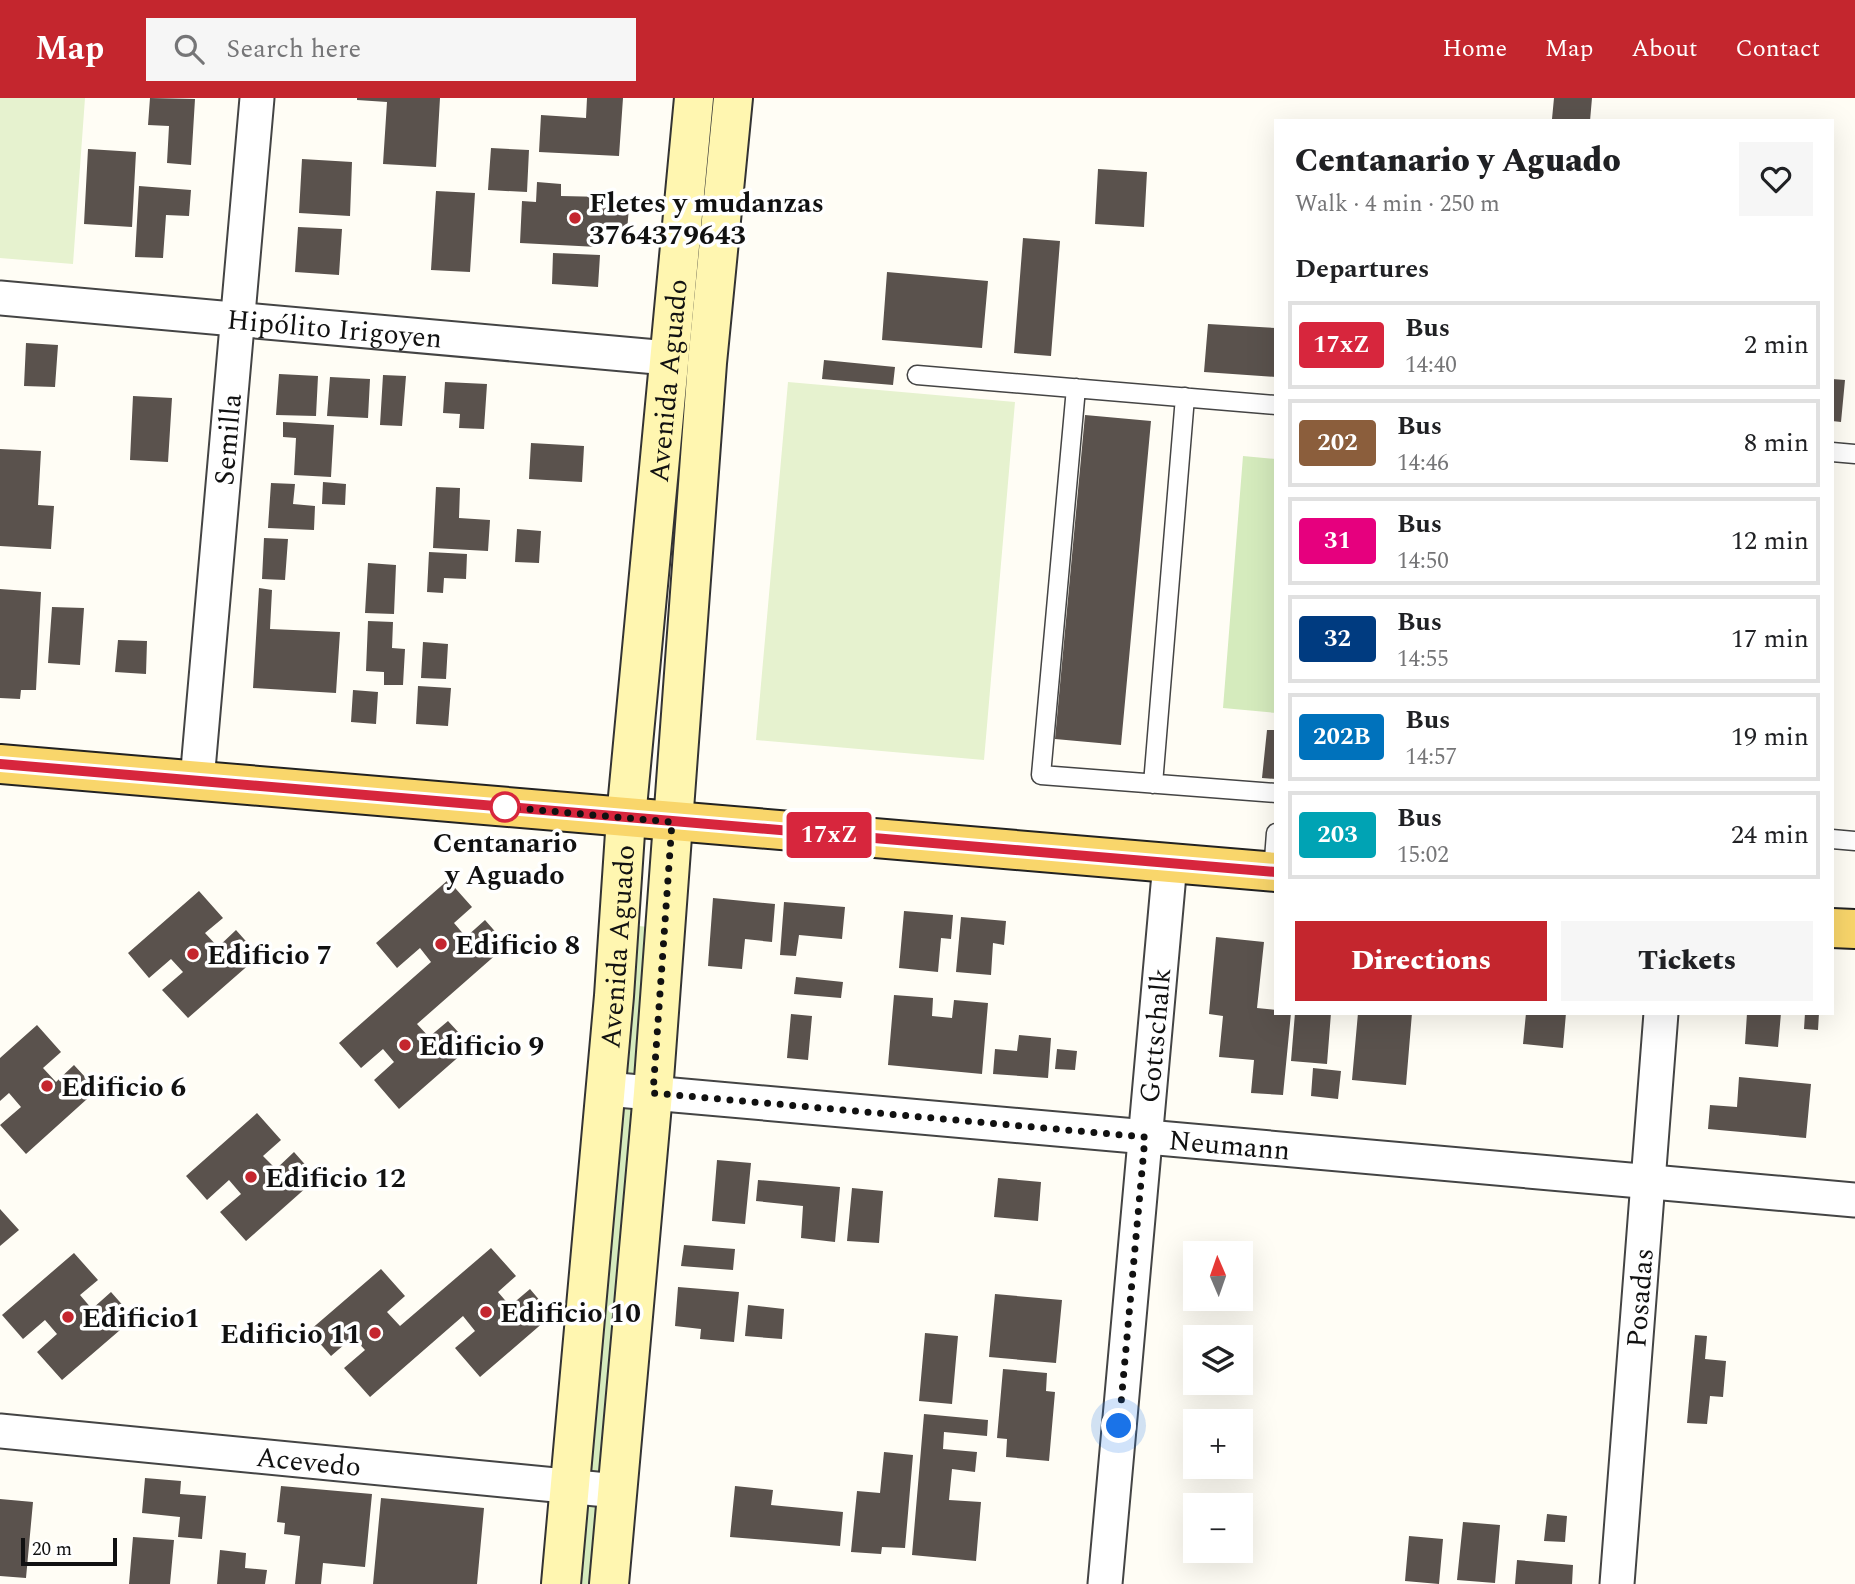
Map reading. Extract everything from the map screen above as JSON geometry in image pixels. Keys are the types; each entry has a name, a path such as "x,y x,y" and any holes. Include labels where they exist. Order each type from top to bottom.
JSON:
{"main road":[{"name":"Avenida Aguado","path":"561,1584 606,1089 626,818 694,98"},
{"name":"Avenida Aguado","path":"609,1584 653,1093 707,363 733,98"},
{"path":"0,764 1274,872"},
{"path":"1834,928 1855,929"}],"street":[{"name":"Semilla","path":"197,781 257,98"},
{"name":"Hipólito Irigoyen","path":"0,298 668,358"},
{"name":"Gottschalk","path":"1105,1584 1170,863"},
{"name":"Posadas","path":"1617,1584 1661,1015"},
{"name":"Neumann","path":"606,1089 1855,1200"},
{"name":"Acevedo","path":"0,1431 617,1491"}],"lane":[{"path":"917,375 1274,405"},
{"path":"1076,388 1041,775 1274,793"},
{"path":"1153,783 1185,397"},
{"path":"1834,452 1855,454"},
{"path":"1834,839 1855,841"}],"green space":[{"path":"0,98 85,98 73,264 0,258"},
{"path":"788,382 1015,402 984,760 756,740"},
{"path":"1243,456 1274,459 1274,713 1223,708"},
{"path":"630,925 657,928 598,1584 564,1584"}],"building":[{"path":"150,98 195,99 191,165 167,163 169,126 148,125"},
{"path":"357,98 440,98 436,167 383,164 387,102"},
{"path":"587,98 623,98 619,156 539,152 541,115 586,118"},
{"path":"1554,98 1592,98 1590,119 1552,119"},
{"path":"491,148 529,150 527,192 488,190"},
{"path":"88,149 136,152 132,227 84,224"},
{"path":"302,159 352,162 350,216 299,213"},
{"path":"1098,169 1147,172 1144,227 1095,224"},
{"name":"Fletes y mudanzas 3764379643","path":"537,182 561,184 561,196 605,197 601,206 629,207 627,231 599,230 598,247 520,243 522,201 536,202"},
{"path":"139,186 191,190 189,216 166,215 163,258 135,257"},
{"path":"436,191 475,193 470,272 431,270"},
{"path":"298,227 342,229 339,275 295,272"},
{"path":"1023,238 1060,241 1051,356 1014,353"},
{"path":"553,253 600,255 598,287 552,284"},
{"path":"887,272 988,281 982,348 882,340"},
{"path":"1208,324 1274,328 1274,377 1204,372"},
{"path":"26,343 58,345 55,387 24,386"},
{"path":"824,360 895,367 893,385 822,379"},
{"path":"279,374 318,376 316,416 276,415"},
{"path":"383,375 406,376 402,426 380,425"},
{"path":"330,377 370,379 368,418 327,416"},
{"path":"1834,379 1845,380 1841,422 1834,421"},
{"path":"445,382 487,384 484,429 459,428 460,414 443,413"},
{"path":"133,396 172,398 168,462 130,460"},
{"path":"1085,415 1151,421 1121,745 1055,739"},
{"path":"283,422 334,425 331,477 294,475 296,438 283,437"},
{"path":"531,443 584,446 582,482 529,479"},
{"path":"0,449 41,451 38,505 54,506 51,549 0,546"},
{"path":"323,482 346,484 345,505 322,504"},
{"path":"271,483 295,484 293,504 315,506 314,530 268,528"},
{"path":"436,487 460,488 459,518 490,520 488,551 433,548"},
{"path":"517,529 541,531 539,563 515,562"},
{"path":"264,538 288,539 285,580 262,579"},
{"path":"429,552 467,554 466,579 444,578 443,593 427,592"},
{"path":"368,563 396,565 394,614 365,613"},
{"path":"259,588 272,590 270,629 340,632 336,693 253,688"},
{"path":"0,589 41,592 36,690 21,690 20,699 0,698"},
{"path":"52,607 84,608 80,665 48,663"},
{"path":"368,621 393,622 392,648 405,649 403,685 384,685 384,672 366,671"},
{"path":"118,640 147,641 146,674 115,672"},
{"path":"423,642 448,644 446,679 421,678"},
{"path":"418,686 451,688 448,726 416,724"},
{"path":"353,690 378,692 376,724 351,722"},
{"path":"1267,730 1274,730 1274,779 1262,778"},
{"path":"448,880 472,907 454,923 466,937 485,920 507,945 417,1024 429,1037 448,1021 471,1046 399,1109 374,1080 394,1062 383,1049 361,1068 339,1043 431,962 420,948 397,968 376,943"},
{"name":"Edificio 7","path":"199,891 223,918 205,933 218,947 236,930 259,956 188,1018 162,990 183,972 171,959 149,978 128,953"},
{"path":"713,898 775,904 772,942 745,939 742,969 708,966"},
{"path":"784,902 845,907 842,939 799,935 796,956 780,955"},
{"path":"904,911 953,915 951,939 941,938 938,972 899,968"},
{"path":"961,917 1006,921 1004,945 993,943 991,975 956,972"},
{"path":"1216,937 1264,942 1257,1008 1274,1010 1274,1015 1291,1015 1283,1095 1251,1093 1254,1060 1219,1057 1223,1016 1209,1014"},
{"path":"796,977 843,982 841,998 794,994"},
{"path":"894,995 933,998 932,1016 952,1018 954,1000 988,1003 982,1074 888,1065"},
{"path":"791,1014 812,1016 808,1060 787,1058"},
{"path":"1295,1015 1331,1015 1327,1064 1291,1061"},
{"path":"1358,1015 1412,1015 1406,1085 1352,1080"},
{"path":"1526,1015 1566,1015 1563,1048 1523,1044"},
{"path":"1747,1015 1781,1015 1778,1047 1745,1044"},
{"path":"1805,1015 1819,1015 1818,1030 1804,1029"},
{"name":"Edificio 6","path":"37,1025 61,1052 43,1068 56,1082 74,1065 97,1090 26,1154 0,1125 21,1107 9,1093 0,1101 0,1058"},
{"path":"1019,1035 1051,1038 1048,1078 993,1074 995,1049 1017,1051"},
{"path":"1057,1049 1077,1051 1075,1070 1055,1069"},
{"path":"1313,1068 1341,1071 1338,1099 1311,1096"},
{"path":"1739,1077 1811,1084 1806,1138 1708,1129 1710,1105 1737,1107"},
{"name":"Edificio 12","path":"257,1113 281,1140 263,1156 276,1169 294,1152 317,1178 246,1241 220,1212 241,1194 229,1180 207,1200 186,1176"},
{"path":"717,1160 751,1163 745,1224 712,1221"},
{"path":"998,1178 1041,1182 1038,1221 994,1217"},
{"path":"758,1180 840,1187 835,1242 801,1238 803,1206 756,1201"},
{"path":"852,1188 883,1191 879,1243 847,1241"},
{"path":"0,1209 19,1230 0,1246"},
{"path":"684,1245 735,1249 733,1270 681,1266"},
{"path":"491,1248 516,1276 498,1292 510,1306 530,1289 552,1315 480,1377 455,1348 475,1331 463,1316 370,1397 344,1368 365,1350 353,1337 331,1356 309,1331 381,1269 405,1296 387,1312 400,1326"},
{"name":"Edificio1","path":"74,1253 98,1280 80,1295 92,1309 111,1292 134,1318 62,1380 37,1352 57,1334 45,1320 23,1339 2,1315"},
{"path":"678,1287 739,1292 734,1342 700,1339 701,1329 675,1326"},
{"path":"995,1294 1062,1300 1056,1363 989,1357"},
{"path":"748,1305 784,1309 782,1339 745,1336"},
{"path":"925,1333 958,1336 952,1404 919,1401"},
{"path":"1695,1335 1707,1336 1705,1359 1726,1361 1723,1397 1710,1396 1707,1424 1687,1423"},
{"path":"1003,1369 1047,1373 1046,1391 1055,1392 1049,1461 1006,1457 1007,1439 997,1438"},
{"path":"924,1414 988,1420 987,1436 944,1432 943,1449 977,1452 975,1472 952,1469 949,1500 981,1502 976,1561 912,1555"},
{"path":"884,1452 913,1455 905,1548 882,1547 881,1554 851,1552 857,1491 880,1493"},
{"path":"145,1478 181,1481 180,1494 206,1496 202,1539 178,1537 180,1517 142,1513"},
{"path":"281,1486 372,1494 365,1567 323,1563 321,1584 295,1584 300,1536 284,1534 285,1523 277,1522"},
{"path":"735,1486 773,1490 771,1505 843,1512 840,1546 730,1537"},
{"path":"381,1498 484,1508 477,1584 373,1584"},
{"path":"0,1499 33,1502 26,1578 0,1576"},
{"path":"1547,1514 1567,1516 1565,1542 1544,1541"},
{"path":"1463,1522 1500,1525 1495,1583 1457,1580"},
{"path":"1409,1536 1443,1539 1439,1584 1405,1581"},
{"path":"133,1537 174,1540 170,1584 129,1584"},
{"path":"220,1550 246,1553 245,1568 267,1570 265,1584 217,1584"},
{"path":"1517,1560 1573,1565 1572,1584 1515,1584"}],"bus line":[{"name":"17xZ","path":"0,764 1274,872"}],"place":[{"name":"Fletes y mudanzas 3764379643","path":"575,218"},
{"name":"Centanario y Aguado","path":"505,807"},
{"name":"Edificio 8","path":"441,944"},
{"name":"Edificio 7","path":"193,954"},
{"name":"Edificio 9","path":"405,1045"},
{"name":"Edificio 6","path":"47,1086"},
{"name":"Edificio 12","path":"251,1177"},
{"name":"Edificio 10","path":"486,1312"},
{"name":"Edificio1","path":"68,1317"},
{"name":"Edificio 11","path":"375,1333"}],"route":[{"path":"505,807 672,822 653,1093 1145,1137 1119,1426"}]}
